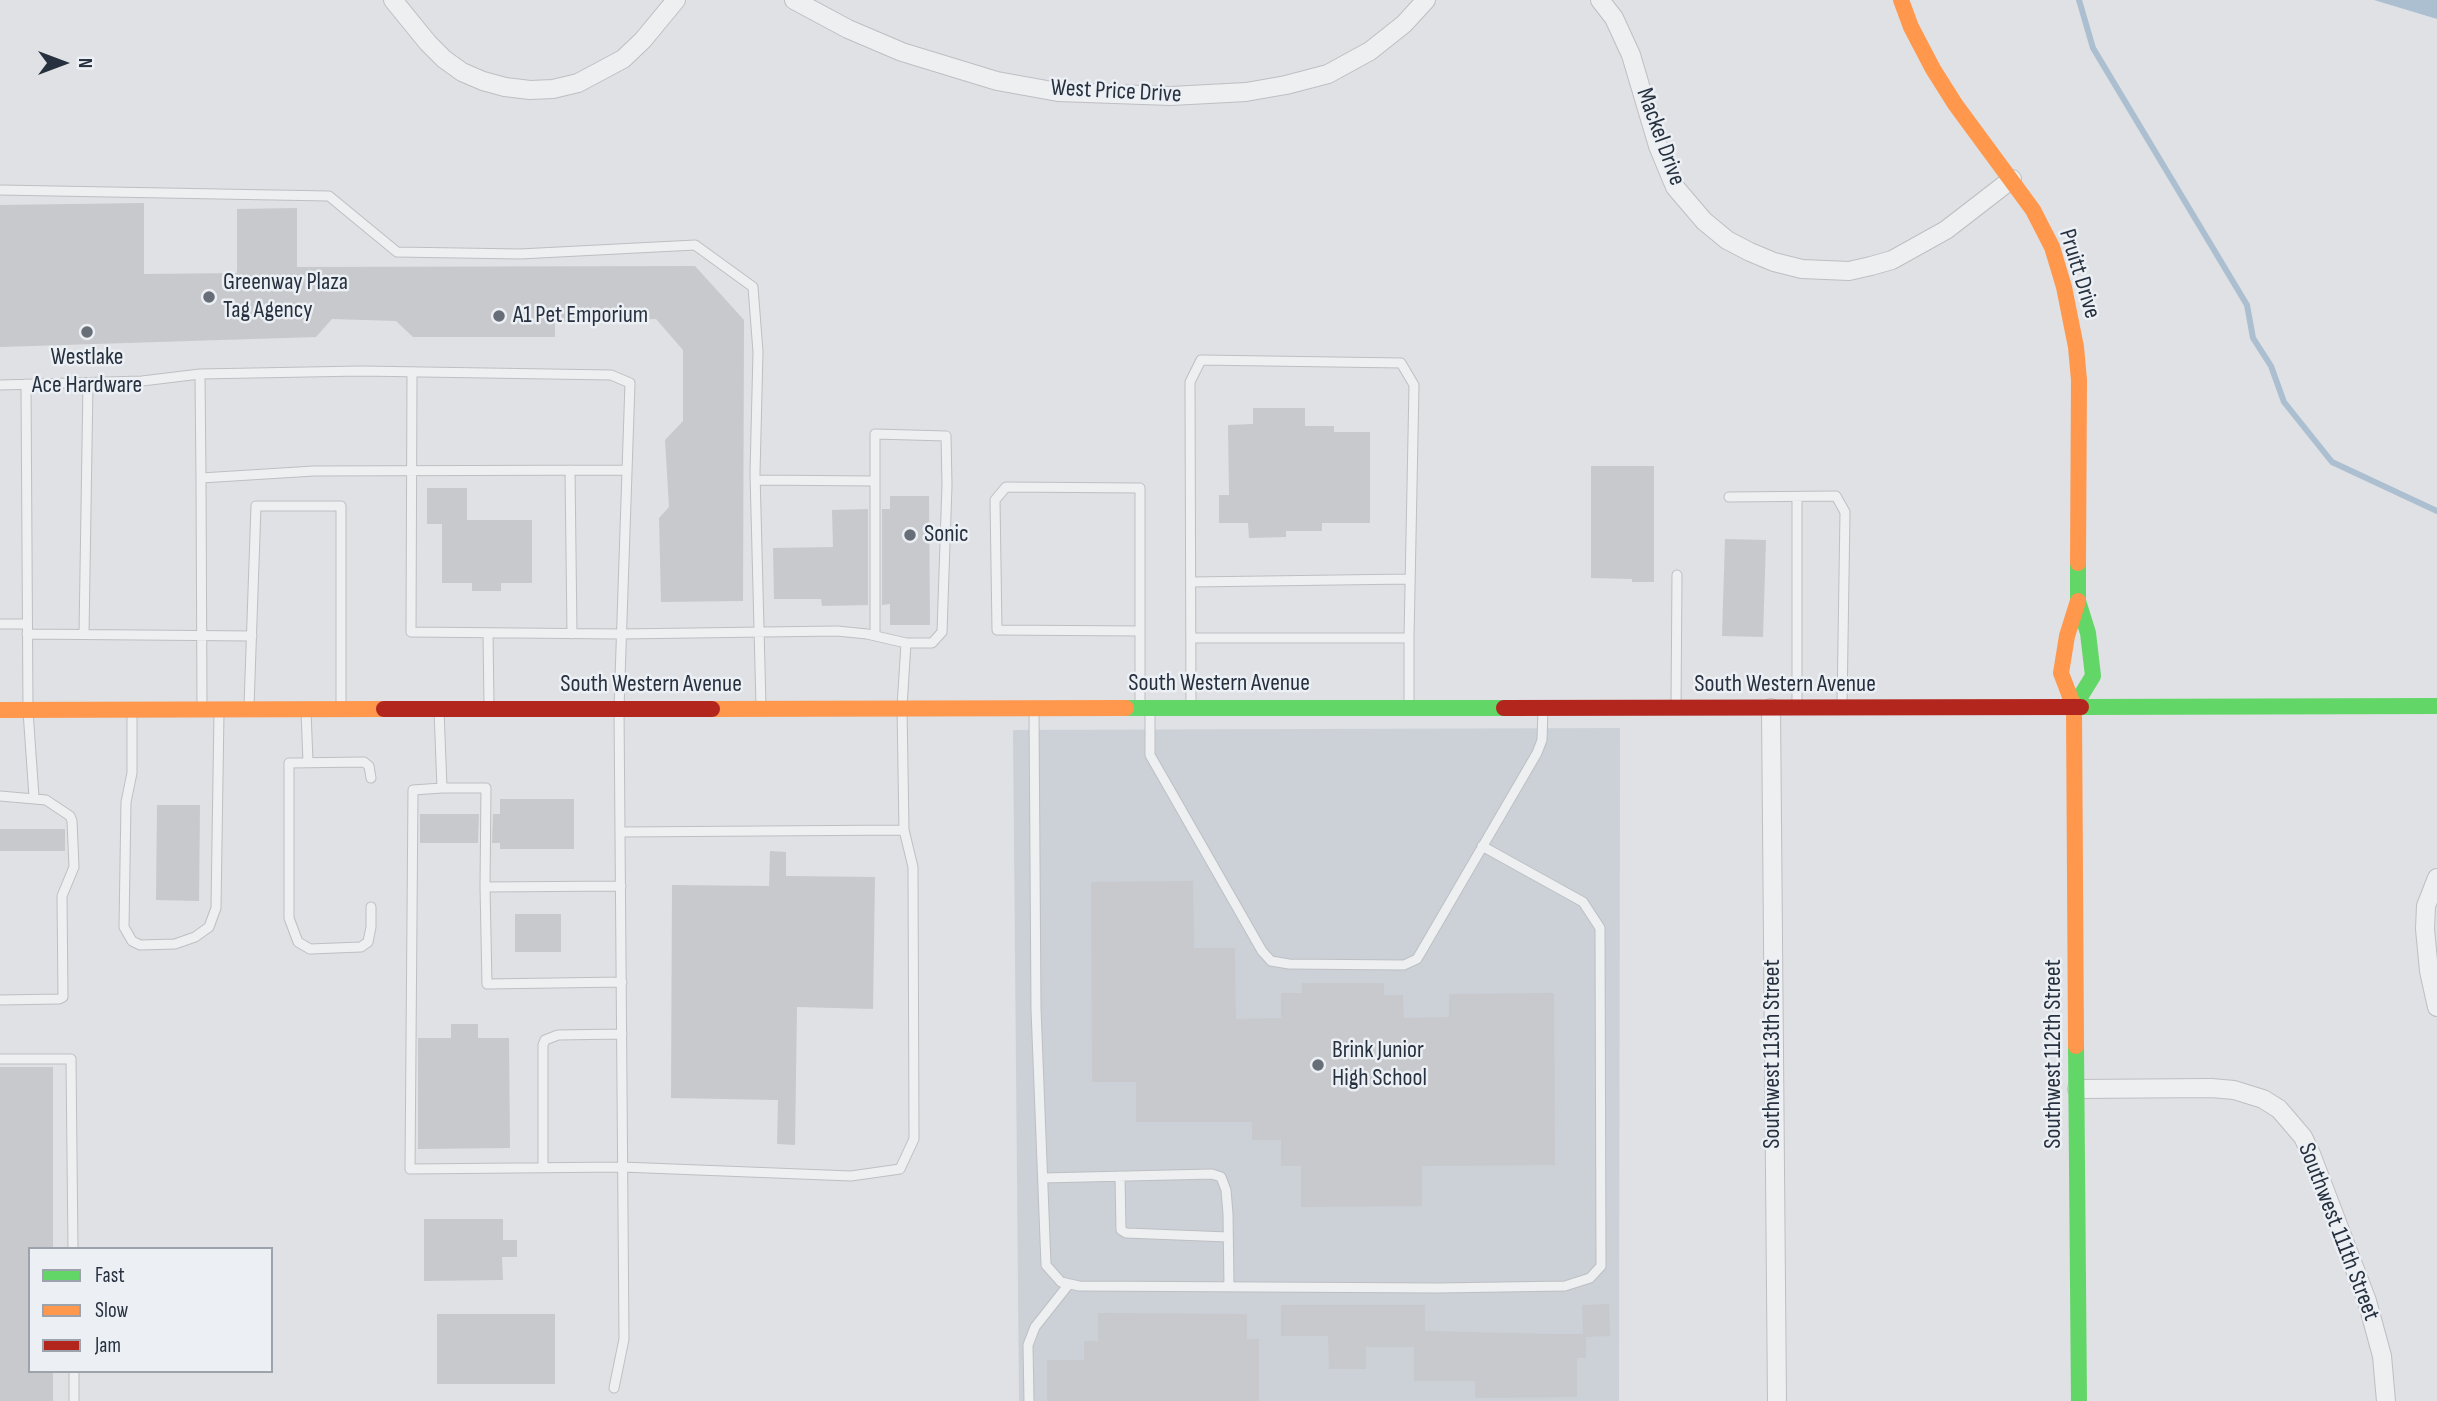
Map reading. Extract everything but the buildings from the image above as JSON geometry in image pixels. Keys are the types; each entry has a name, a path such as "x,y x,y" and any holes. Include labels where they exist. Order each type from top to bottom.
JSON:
{"main road":[{"name":"Pruitt Drive","path":"1901,0 1911,27 1933,69 1955,104 2033,210 2052,247 2064,287 2076,347 2079,380 2078,601 2067,636 2061,673 2074,707"},
{"name":"Pruitt Drive","path":"2074,707 2093,676 2088,633 2078,601"},
{"name":"South Western Avenue","path":"0,710 2437,706"},
{"name":"Southwest 112th Street","path":"2074,707 2079,1401"}],"street":[{"path":"393,0 444,60 462,72 483,82 530,90 553,89 578,83 623,59 643,40 676,0"},
{"name":"West Price Drive","path":"794,0 848,29 902,52 987,78 1058,92 1171,96 1246,93 1328,74 1370,51 1404,24 1426,0"},
{"name":"Mackel Drive","path":"1600,0 1614,18 1631,55 1658,146 1675,187 1704,221 1727,240 1774,262 1802,270 1849,271 1892,260 1946,230 2012,179"},
{"name":"Southwest 113th Street","path":"1771,708 1777,1401"},
{"path":"2437,878 2427,906 2425,929 2429,971 2437,1005"},
{"name":"Southwest 111th Street","path":"2077,1089 2234,1090 2263,1099 2279,1109 2303,1137 2311,1154 2363,1289 2382,1356 2386,1401"}],"lane":[{"path":"0,190 329,196 397,252 520,254 695,245 753,287 758,352 755,480 762,708"},
{"path":"1191,707 1189,382 1201,360 1401,363 1414,385 1409,707"},
{"path":"412,372 411,632 621,634 836,631 875,635 906,643 932,643 942,632 946,436 875,434 875,635"},
{"path":"0,385 142,381 200,374 412,372 611,375 630,383 619,708 624,1339 614,1388"},
{"path":"200,374 202,709"},
{"path":"84,635 88,383"},
{"path":"26,384 28,710 34,797"},
{"path":"570,470 572,634"},
{"path":"201,478 314,471 627,470"},
{"path":"755,480 875,481"},
{"path":"1139,631 997,630 995,500 1006,487 1140,488 1139,631 1150,755 1262,951 1271,961 1290,964 1404,965 1417,959 1538,753 1542,740 1543,708"},
{"path":"1729,497 1836,496 1845,512 1842,708"},
{"path":"1797,497 1797,708"},
{"path":"249,709 256,506 341,506 341,709"},
{"path":"1676,708 1677,575"},
{"path":"1192,582 1409,579"},
{"path":"0,624 84,635 252,636"},
{"path":"488,633 489,708"},
{"path":"1191,638 1409,638"},
{"path":"622,982 487,984 486,788 413,790 410,1169 622,1167 851,1176 900,1169 914,1139 913,867 904,830 902,707 906,643"},
{"path":"1034,707 1037,1009 1046,1265 1061,1282 1079,1286 1439,1288 1565,1286 1590,1278 1601,1266 1600,928 1583,902 1482,846"},
{"path":"132,709 132,773 126,802 124,927 132,941 140,945 175,944 195,937 209,927 216,908 219,709"},
{"path":"306,709 308,762"},
{"path":"439,709 442,788"},
{"path":"370,778 369,766 365,762 289,763 289,918 298,942 310,949 361,947 368,942 371,907"},
{"path":"0,796 34,797 52,802 70,816 74,867 62,896 63,995 59,999 0,1000"},
{"path":"620,832 904,830"},
{"path":"485,887 621,886"},
{"path":"543,1167 545,1040 558,1035 622,1034"},
{"path":"0,1059 71,1059 73,1247"},
{"path":"1043,1178 1212,1174 1221,1177 1226,1190 1229,1286"},
{"path":"1120,1176 1121,1230 1134,1235 1228,1237"},
{"path":"1029,1401 1028,1345 1035,1327 1069,1284"},
{"path":"74,1373 74,1401"}],"shaded area":[{"name":"Brink Junior High School","path":"1620,728 1619,1401 1019,1401 1013,730"}],"water":[{"path":"2374,0 2437,0 2437,19"}],"waterway":[{"path":"2079,0 2093,48 2247,305 2253,338 2271,366 2284,402 2332,462 2437,511"}],"traffic: fast":[{"path":"2074,707 2093,676 2088,633 2078,601 2078,563"},
{"path":"2081,707 2437,706"},
{"path":"1126,708 1504,708"},
{"path":"2076,1046 2079,1401"}],"traffic: slow":[{"path":"1901,0 1911,27 1933,69 1955,104 2033,210 2052,247 2064,287 2076,347 2079,380 2078,563"},
{"path":"2076,1046 2074,707 2061,673 2067,636 2078,601"},
{"path":"712,709 1126,708"},
{"path":"0,710 384,709"}],"traffic: jam":[{"path":"1504,708 2081,707"},
{"path":"384,709 712,709"}],"place":[{"name":"Greenway Plaza Tag Agency","path":"209,297"},
{"name":"A1 Pet Emporium","path":"499,316"},
{"name":"Westlake Ace Hardware","path":"87,332"},
{"name":"Sonic","path":"910,535"},
{"name":"Brink Junior High School","path":"1318,1065"}]}
